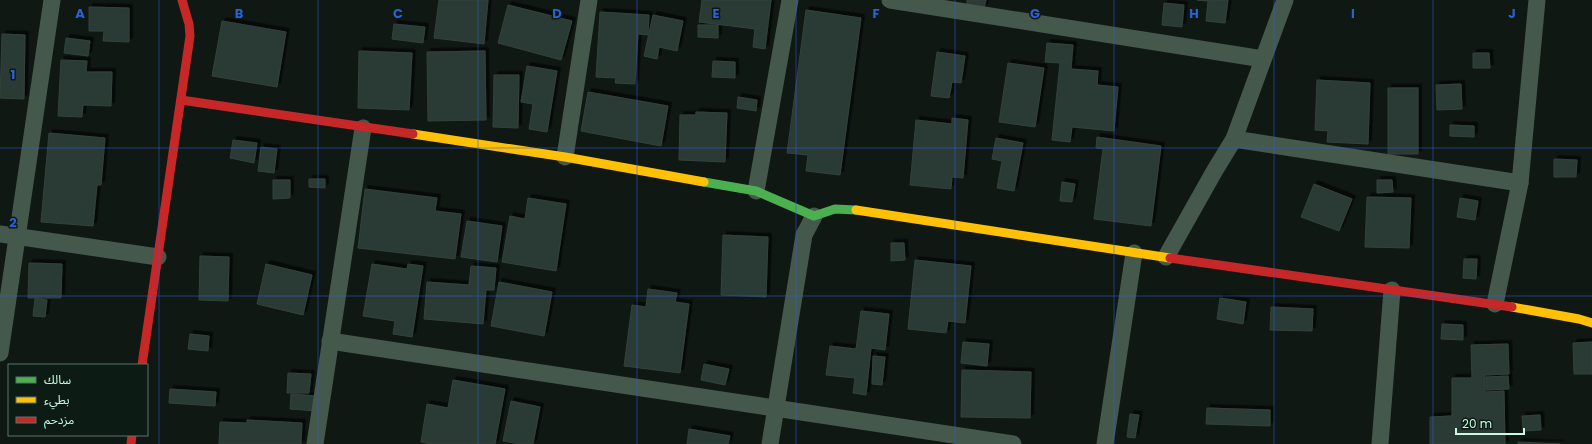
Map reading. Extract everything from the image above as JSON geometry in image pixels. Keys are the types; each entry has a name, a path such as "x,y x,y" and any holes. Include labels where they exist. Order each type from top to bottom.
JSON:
{"street":[{"path":"0,353 52,0"},
{"path":"142,364 190,36 189,24 182,0"},
{"path":"565,157 589,0"},
{"path":"756,191 790,0"},
{"path":"890,0 1263,59"},
{"path":"1166,257 1234,139 1285,0"},
{"path":"1495,304 1520,183 1538,0"},
{"path":"181,100 565,157 756,191 814,216 835,209 855,210 1166,257 1495,304 1579,319 1592,323"},
{"path":"315,444 363,128"},
{"path":"1234,139 1520,183"},
{"path":"770,444 774,408 804,235 814,216"},
{"path":"0,234 158,257"},
{"path":"1105,444 1134,252"},
{"path":"1380,444 1392,290"},
{"path":"330,341 1013,444"}],"building":[{"path":"439,0 488,0 484,44 434,38"},
{"path":"702,0 771,0 765,49 753,47 755,29 699,22"},
{"path":"967,0 986,0 984,8 967,5"},
{"path":"1197,0 1228,0 1225,23 1206,21 1208,1"},
{"path":"1164,3 1184,5 1182,27 1162,25"},
{"path":"508,5 572,21 561,60 498,43"},
{"path":"89,7 129,8 129,42 103,41 104,31 89,31"},
{"path":"806,10 861,18 840,175 806,171 808,155 787,153"},
{"path":"600,12 649,15 648,35 638,34 635,84 615,83 616,78 596,77"},
{"path":"653,15 683,21 677,51 659,47 657,59 644,56"},
{"path":"222,21 286,32 277,87 212,76"},
{"path":"394,24 425,27 423,43 392,39"},
{"path":"698,25 718,25 718,38 698,37"},
{"path":"2,34 25,35 24,99 0,98"},
{"path":"66,38 90,41 88,56 64,53"},
{"path":"1047,43 1073,45 1071,69 1098,71 1097,85 1118,87 1114,131 1072,127 1070,142 1052,140 1060,63 1045,62"},
{"path":"359,51 412,53 409,110 358,108"},
{"path":"485,51 486,120 428,121 427,52"},
{"path":"937,52 965,56 961,83 952,82 949,98 931,96"},
{"path":"1473,53 1489,53 1490,68 1473,68"},
{"path":"61,60 87,61 86,72 112,72 111,106 83,105 82,117 58,116"},
{"path":"713,61 735,62 735,78 712,77"},
{"path":"1008,63 1044,68 1035,127 999,122"},
{"path":"527,66 557,71 547,132 529,129 533,104 521,102"},
{"path":"494,75 519,75 518,128 493,127"},
{"path":"1317,80 1370,83 1368,144 1327,142 1328,131 1315,130"},
{"path":"1461,84 1462,109 1437,110 1436,85"},
{"path":"1388,88 1418,88 1418,154 1388,154"},
{"path":"588,92 668,106 661,146 581,131"},
{"path":"738,97 757,100 756,111 737,108"},
{"path":"696,112 727,113 725,162 679,160 680,115 696,115"},
{"path":"952,118 968,120 963,178 952,177 951,189 910,185 916,120 952,124"},
{"path":"1450,125 1474,126 1474,137 1450,136"},
{"path":"49,133 105,138 101,185 97,185 93,226 41,222"},
{"path":"1097,137 1161,146 1151,226 1094,219 1103,149 1096,148"},
{"path":"996,138 1023,143 1014,191 997,188 1002,161 992,159"},
{"path":"233,140 257,143 254,163 230,158"},
{"path":"261,147 277,149 274,173 258,171"},
{"path":"1554,159 1577,160 1576,177 1554,177"},
{"path":"309,179 325,179 325,188 309,187"},
{"path":"273,180 290,180 290,198 273,199"},
{"path":"1377,180 1392,180 1393,192 1377,193"},
{"path":"1062,182 1075,184 1072,202 1060,201"},
{"path":"1314,184 1352,199 1339,231 1301,217"},
{"path":"365,189 437,198 435,211 461,214 455,259 358,248"},
{"path":"1367,197 1411,198 1409,248 1365,247"},
{"path":"528,198 566,204 556,271 502,262 510,216 525,219"},
{"path":"1460,198 1478,201 1475,220 1457,217"},
{"path":"467,221 502,226 497,262 461,257"},
{"path":"723,235 768,237 766,297 721,295"},
{"path":"891,243 904,243 905,260 891,261"},
{"path":"200,256 229,257 228,301 199,300"},
{"path":"1464,259 1477,259 1476,279 1463,278"},
{"path":"915,260 971,266 965,323 948,321 946,333 908,329"},
{"path":"29,263 62,264 61,298 28,298"},
{"path":"266,264 312,275 303,315 257,304"},
{"path":"372,264 407,269 408,264 423,266 412,337 393,334 395,321 363,316"},
{"path":"471,266 496,268 494,290 486,290 483,324 424,319 427,282 469,285"},
{"path":"499,282 552,292 544,336 491,326"},
{"path":"648,289 677,293 675,302 689,304 680,373 624,366 632,305 646,307"},
{"path":"35,298 47,300 45,317 33,316"},
{"path":"1220,298 1246,302 1243,324 1217,319"},
{"path":"1271,307 1313,309 1312,331 1270,330"},
{"path":"861,311 889,314 885,350 871,348 866,395 853,393 855,378 826,375 830,346 856,349"},
{"path":"1442,324 1463,325 1463,340 1441,339"},
{"path":"190,334 209,336 208,351 188,349"},
{"path":"963,342 989,344 987,366 961,363"},
{"path":"1592,342 1592,374 1574,374 1573,343"},
{"path":"1508,344 1509,374 1485,375 1485,392 1504,391 1505,444 1430,444 1430,417 1452,416 1452,378 1472,378 1471,345"},
{"path":"873,356 885,357 882,385 872,384"},
{"path":"704,364 729,369 725,385 701,380"},
{"path":"962,370 1031,372 1030,418 961,417"},
{"path":"288,373 311,374 309,393 287,393"},
{"path":"1508,376 1509,389 1486,390 1486,377"},
{"path":"453,380 505,389 495,444 431,444 421,442 427,404 448,408"},
{"path":"170,389 216,392 215,406 169,403"},
{"path":"291,394 317,396 316,411 290,409"},
{"path":"511,401 540,407 533,444 520,444 503,441"},
{"path":"1207,408 1270,410 1270,426 1206,424"},
{"path":"1130,414 1139,415 1135,438 1127,437"},
{"path":"1540,415 1541,430 1523,431 1522,416"},
{"path":"247,420 302,423 301,444 219,444 220,422 247,423"},
{"path":"689,429 730,436 728,444 687,444"},
{"path":"1518,442 1560,444 1518,444"}],"traffic: fast":[{"path":"704,182 756,191 814,216 835,209 856,210"}],"traffic: slow":[{"path":"413,134 565,157 704,182"},
{"path":"856,210 1170,258"},
{"path":"1512,307 1579,319 1592,323"}],"traffic: jam":[{"path":"142,364 190,36 189,24 182,0"},
{"path":"181,100 413,134"},
{"path":"1170,258 1512,307"},
{"path":"131,444 132,436"}]}
